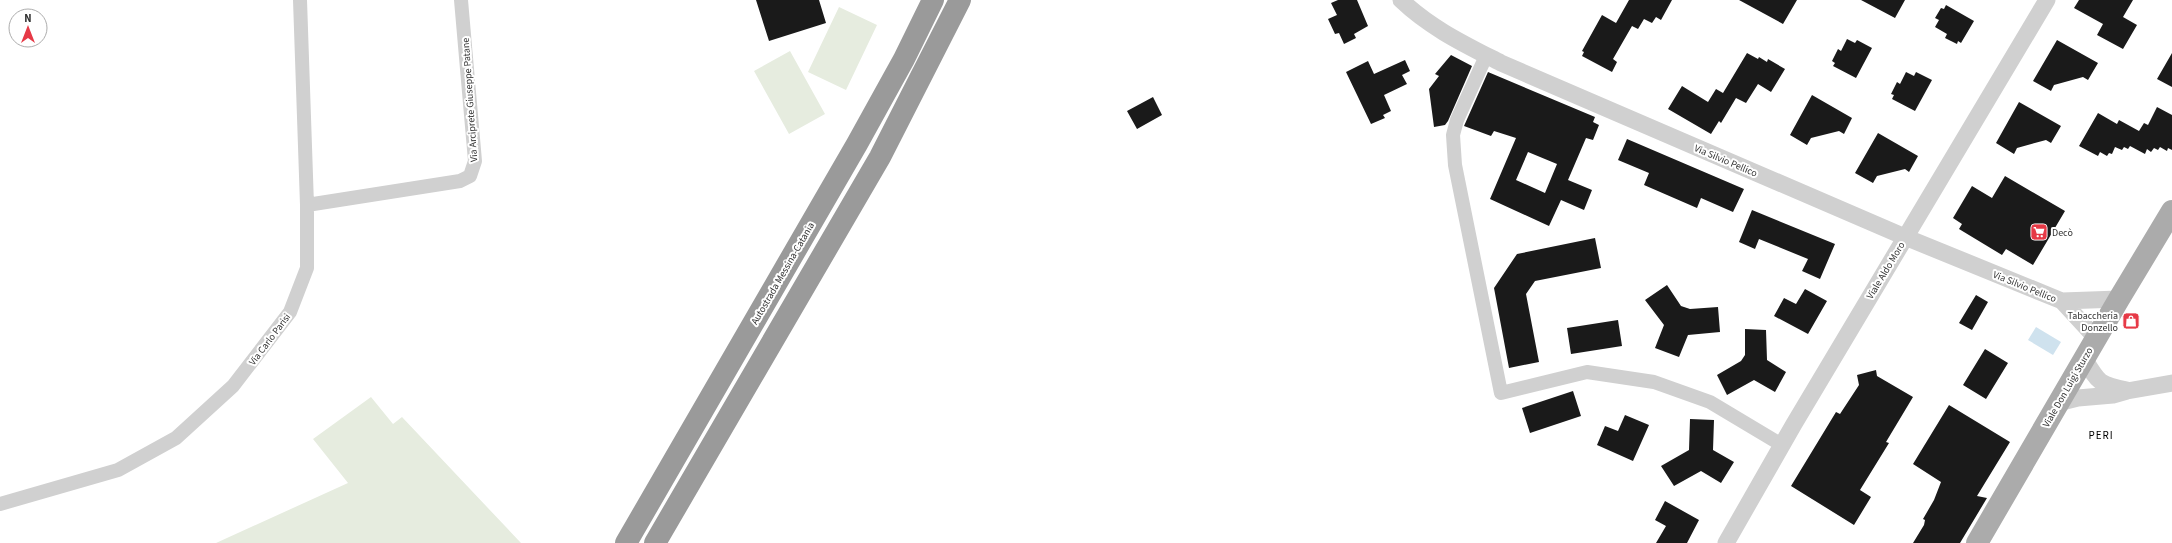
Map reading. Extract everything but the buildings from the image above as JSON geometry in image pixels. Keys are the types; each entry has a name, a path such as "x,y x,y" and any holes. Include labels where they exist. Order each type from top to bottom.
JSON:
{"highway":[{"name":"Autostrada Messina-Catania","path":"626,543 857,144 904,59 933,0"},
{"path":"655,543 880,157 960,0"}],"main road":[{"name":"Viale Don Luigi Sturzo","path":"1977,543 2084,358 2172,211"}],"street":[{"name":"Via Carlo Parisi","path":"0,504 118,470 176,438 233,386 290,312 307,268 307,205 300,0"},
{"name":"Via Arciprete Giuseppe Patane","path":"307,205 460,181 470,176 475,161 461,0"},
{"name":"Via Silvio Pellico","path":"1401,0 1415,13 1438,30 1486,56 1904,237 2062,301"},
{"name":"Viale Aldo Moro","path":"1726,543 1782,444 1904,237 2047,0"},
{"path":"1486,56 1457,120 1453,136 1454,165 1500,393 1586,372 1654,382 1710,402 1782,444"},
{"path":"2062,301 2119,299"},
{"path":"2062,301 2096,338"},
{"path":"2084,358 2097,380 2108,387 2127,390"},
{"path":"2058,403 2078,398 2113,395 2127,390 2172,383"}],"shaded area":[{"path":"839,7 877,25 846,90 808,72"},
{"path":"790,51 825,114 789,134 754,71"},
{"path":"371,397 393,424 402,417 521,543 216,543 348,483 313,439"}],"water":[{"path":"2036,327 2061,342 2053,355 2028,340"}],"place":[{"name":"Decò","path":"2039,232"},
{"name":"Tabaccheria Donzello","path":"2131,321"}],"district":[{"name":"PERI","path":"2101,435"}]}
